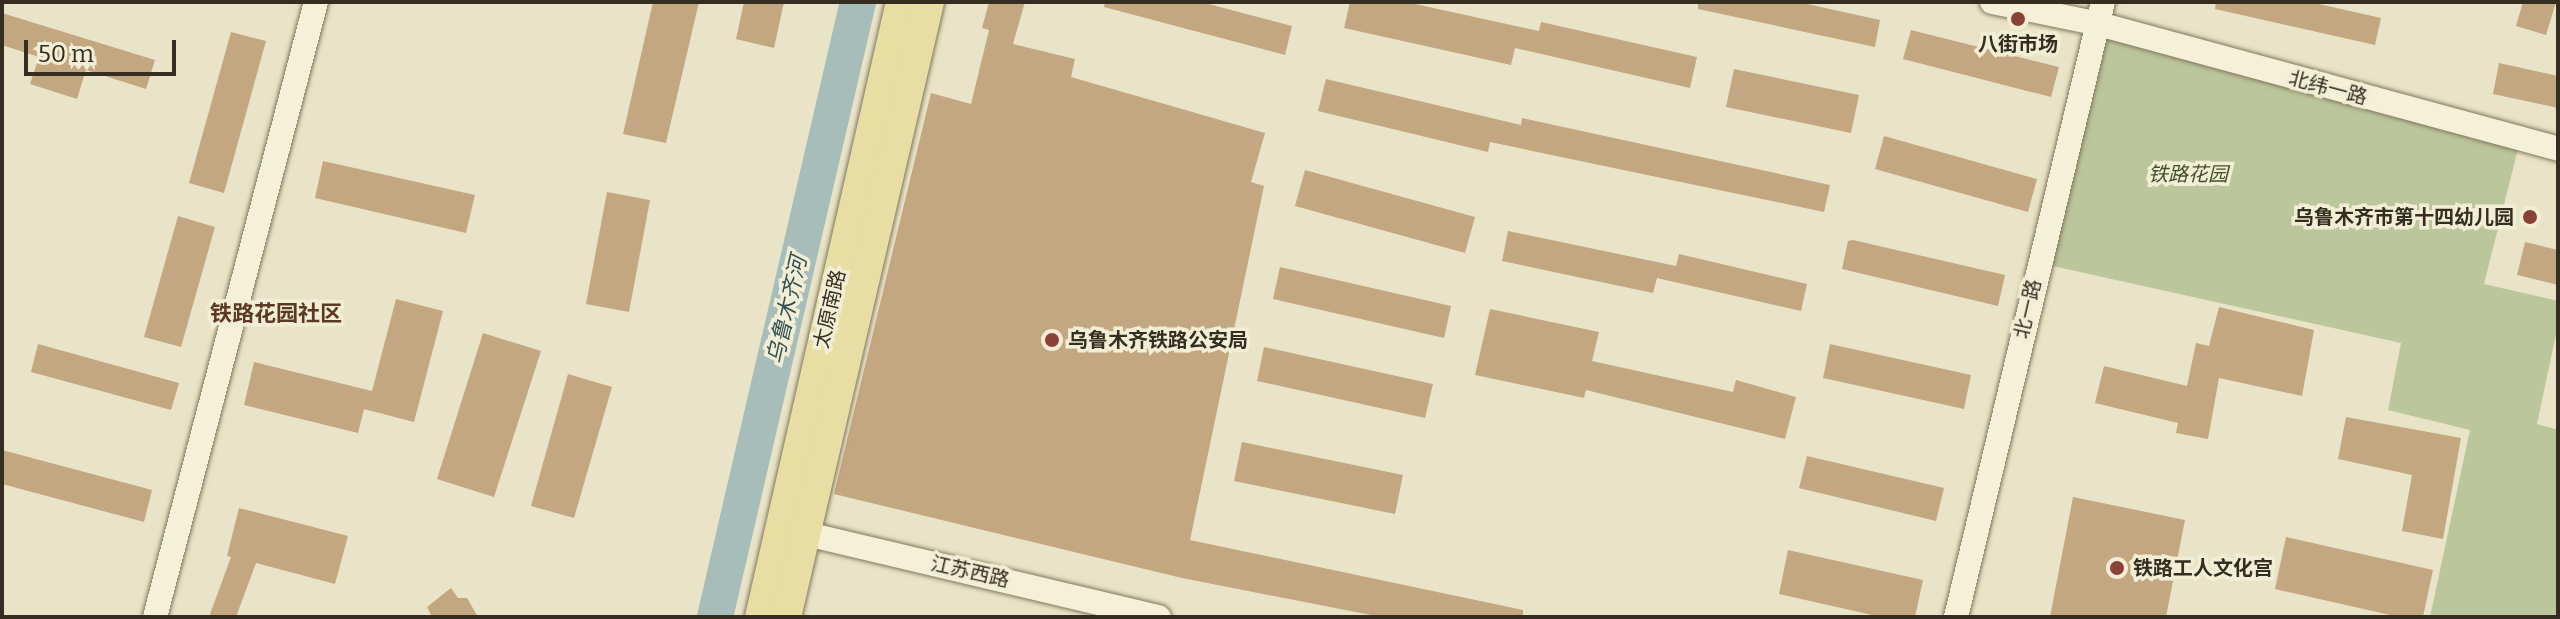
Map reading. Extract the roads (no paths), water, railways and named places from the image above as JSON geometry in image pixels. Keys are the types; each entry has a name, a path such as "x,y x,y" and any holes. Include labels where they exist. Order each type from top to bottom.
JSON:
{"main road":[{"name":"太原南路","path":"760,617 793,530 901,2"},
{"path":"786,617 793,530 929,2"}],"street":[{"path":"155,617 316,2"},
{"name":"北纬一路","path":"1992,2 2101,13 2558,149"},
{"name":"北一路","path":"1956,617 2101,13"},
{"name":"江苏西路","path":"793,530 1159,617"}],"waterway":[{"name":"乌鲁木齐河","path":"715,617 858,2"}],"place":[{"name":"八街市场","path":"2018,19"},
{"name":"乌鲁木齐市第十四幼儿园","path":"2530,217"},
{"name":"乌鲁木齐铁路公安局","path":"1052,340"},
{"name":"铁路工人文化宫","path":"2117,568"}],"district":[{"name":"铁路花园社区","path":"276,314"}],"park label":[{"name":"铁路花园","path":"2188,174"}]}
